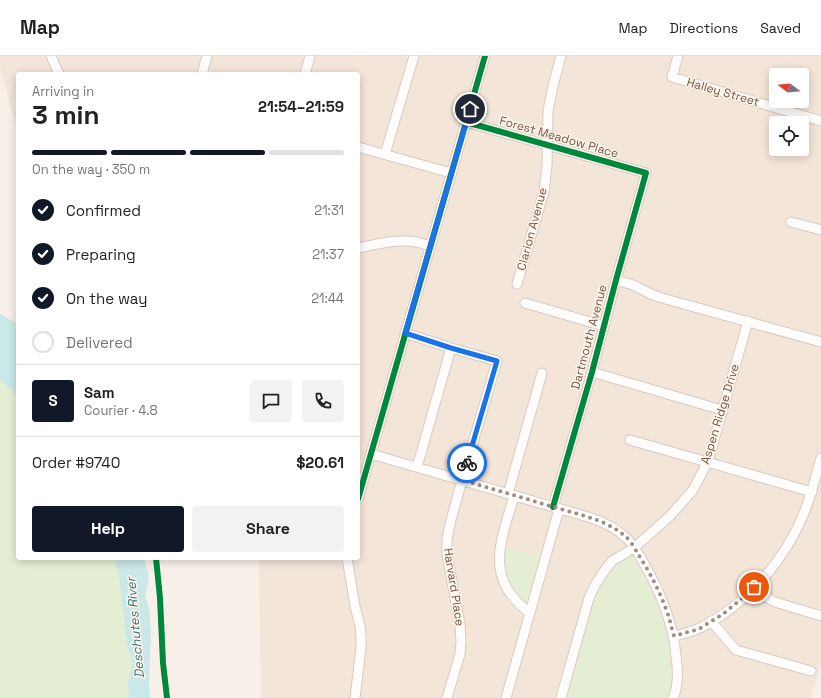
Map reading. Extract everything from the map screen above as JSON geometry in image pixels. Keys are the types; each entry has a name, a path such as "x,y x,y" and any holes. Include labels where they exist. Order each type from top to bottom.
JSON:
{"street":[{"path":"51,56 58,72"},
{"path":"203,72 208,56"},
{"path":"306,72 310,56"},
{"path":"385,154 414,56"},
{"path":"360,492 485,56"},
{"name":"Clarion Avenue","path":"517,284 544,192 547,166 548,111 561,56"},
{"name":"Halley Street","path":"678,56 672,77 821,121"},
{"name":"Forest Meadow Place","path":"466,122 646,173"},
{"path":"360,148 451,173"},
{"name":"Dartmouth Avenue","path":"506,698 530,613 616,280 646,173"},
{"path":"791,222 821,230"},
{"path":"360,248 404,241 418,242 430,246"},
{"path":"616,280 633,285 662,298 821,342"},
{"path":"524,303 604,326"},
{"name":"Aspen Ridge Drive","path":"561,698 589,598 595,585 612,561 634,548 670,516 681,504 693,490 708,461 748,321"},
{"path":"405,333 451,348 416,467"},
{"name":"Harvard Place","path":"447,698 460,654 461,642 460,624 448,562 447,543 451,520 497,361 451,348"},
{"path":"592,372 722,410"},
{"path":"530,613 519,604 503,580 500,565 500,547 511,495 542,373"},
{"path":"630,440 708,461 812,492"},
{"path":"371,454 601,521 626,537 648,570 667,611 674,636 677,662 678,676 675,698"},
{"path":"674,636 699,629 723,614 754,587 769,571 786,548 803,516 812,492 821,458"},
{"path":"347,560 361,637 355,698"},
{"path":"754,587 764,596 775,602 821,616"},
{"path":"711,621 736,650 811,671"}],"shaded area":[{"path":"0,56 821,56 821,663 811,698 261,698 259,560 360,560 360,72 16,72 16,127 0,67"}],"green space":[{"path":"0,380 16,394 16,560 115,560 119,576 127,645 133,664 128,682 129,698 0,698"},
{"path":"503,547 541,557 527,607 516,595 510,585 503,565"},
{"path":"631,556 638,560 639,569 653,594 663,620 666,623 671,648 670,657 672,673 671,693 669,698 567,698 596,596 612,571 621,563 623,559"}],"water":[{"path":"0,314 16,323 16,394 0,380"},
{"name":"Deschutes River","path":"115,560 144,560 149,574 145,594 150,613 150,698 129,698 128,682 133,664 127,645 119,576"}],"cycle path":[{"path":"360,492 485,56"},
{"path":"466,122 646,173 592,372 553,507"},
{"path":"156,560 160,598 163,663 167,698"}],"way so far":[{"path":"467,463 462,480 601,521 626,537 648,570 667,611 674,636 699,629 723,614 754,587"}],"route":[{"path":"467,463 497,361 405,333 470,109"}]}
